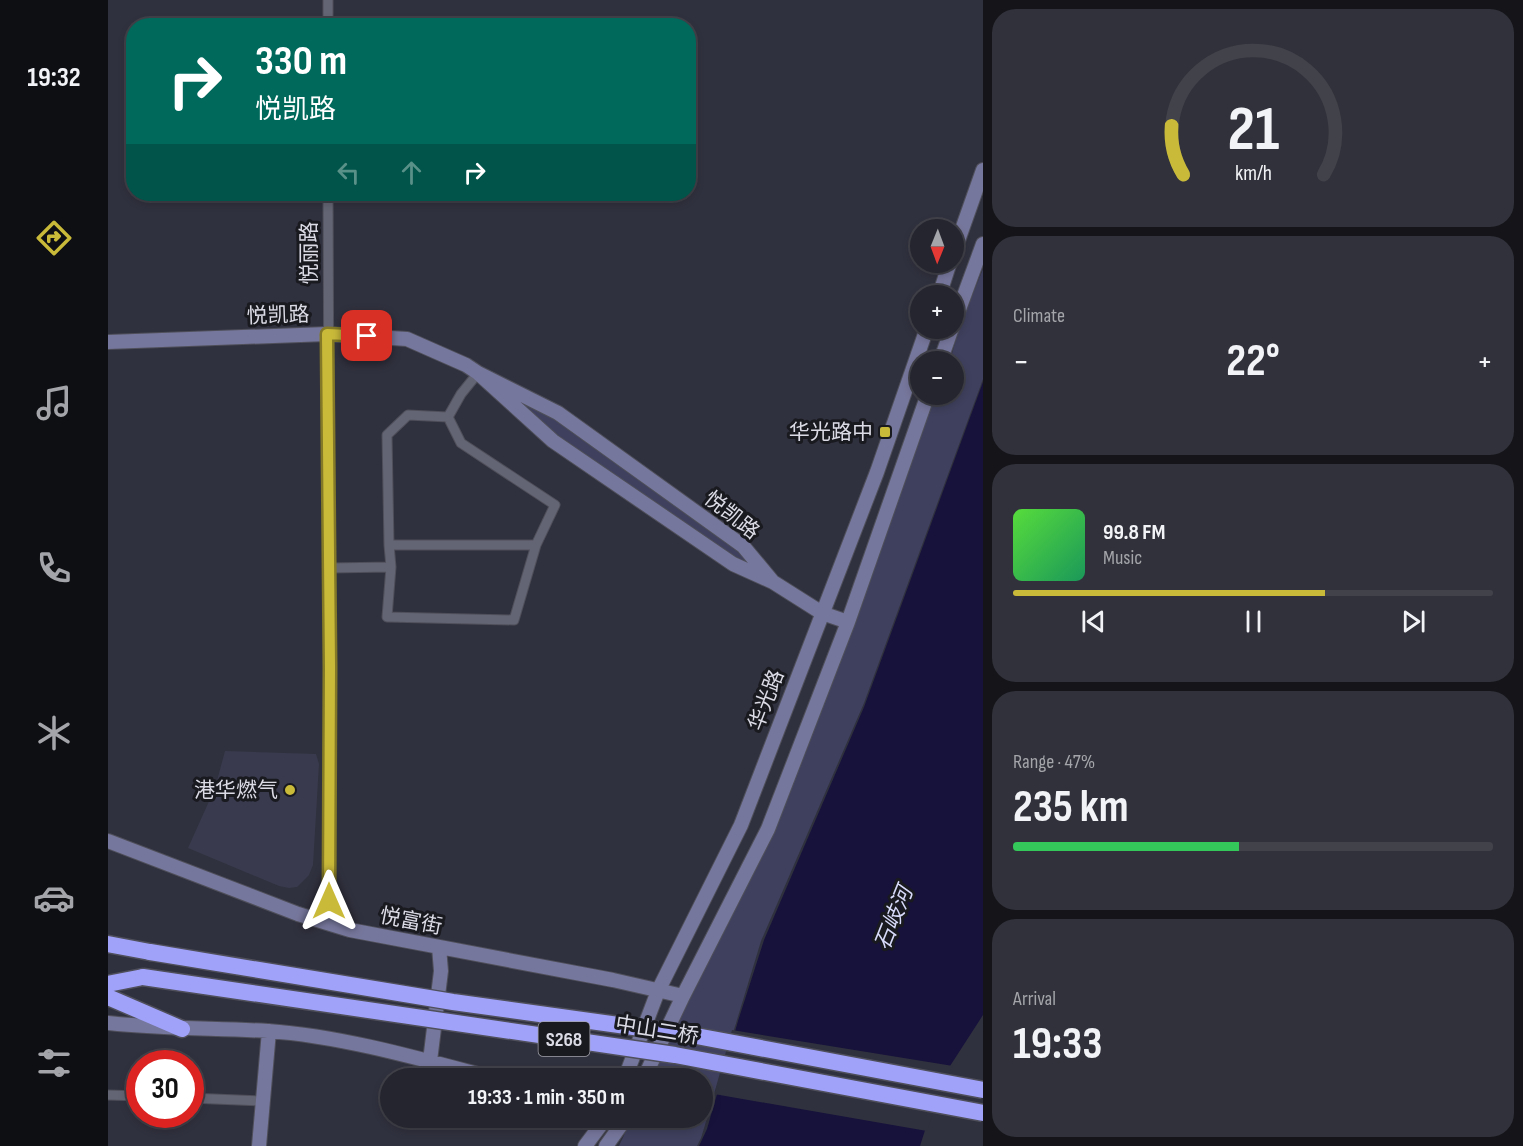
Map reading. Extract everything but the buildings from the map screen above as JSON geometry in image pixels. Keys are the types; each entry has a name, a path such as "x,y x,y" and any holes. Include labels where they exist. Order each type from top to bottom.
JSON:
{"highway":[{"name":"中山二桥","path":"108,944 453,1002 691,1035 983,1090"},
{"name":"S268","path":"108,973 143,977"},
{"name":"中山二桥","path":"143,977 675,1055 983,1113"},
{"path":"108,984 143,977"},
{"path":"108,997 182,1029"}],"street":[{"path":"328,0 328,18"},
{"path":"964,224 983,170"},
{"name":"悦丽路","path":"327,201 329,924"},
{"path":"964,296 983,244"},
{"name":"悦凯路","path":"108,342 327,334 406,339 466,365 558,413 743,546 773,582"},
{"name":"华光路","path":"629,1068 658,991 741,825 877,472 923,339"},
{"path":"448,417 461,394 478,373"},
{"name":"悦凯路","path":"478,373 553,441 734,564 773,582 822,613 848,622"},
{"path":"649,1068 768,829 848,622 924,405"},
{"path":"408,415 448,417 461,443 555,505 536,545 514,620 387,617 392,567 389,545 387,435 408,415"},
{"path":"389,545 536,545"},
{"path":"329,568 392,567"},
{"name":"悦富街","path":"108,841 287,910 350,930 683,996"},
{"path":"430,1061 441,971 439,947"},
{"path":"108,1023 182,1029 269,1031 321,1038 456,1068"},
{"path":"259,1146 269,1031"},
{"path":"108,1095 126,1096"},
{"path":"204,1099 263,1101"},
{"path":"585,1146 598,1128"},
{"path":"606,1146 618,1128"}],"shaded area":[{"path":"983,269 983,379 864,703 761,941 713,1099 713,1068 655,1068 758,856 927,405 964,405 964,351 953,351 956,339 964,339 964,315"},
{"path":"521,402 559,420 743,552 754,570 551,432 529,415"},
{"name":"港华燃气","path":"225,751 316,754 319,764 313,865 309,875 297,887 279,886 188,848 215,788"},
{"path":"627,1128 704,1128 697,1146 619,1146"}],"water":[{"name":"石岐河","path":"983,382 983,1015 941,1080 920,1146 699,1146 707,1128 713,1128 713,1108 764,940 864,707"}],"pier":[{"path":"732,1030 953,1066 944,1081 927,1131 714,1094"}],"place":[{"name":"华光路中","path":"885,432"},
{"name":"港华燃气","path":"290,790"}],"route":[{"path":"329,901 330,667 327,334 367,336"}]}
